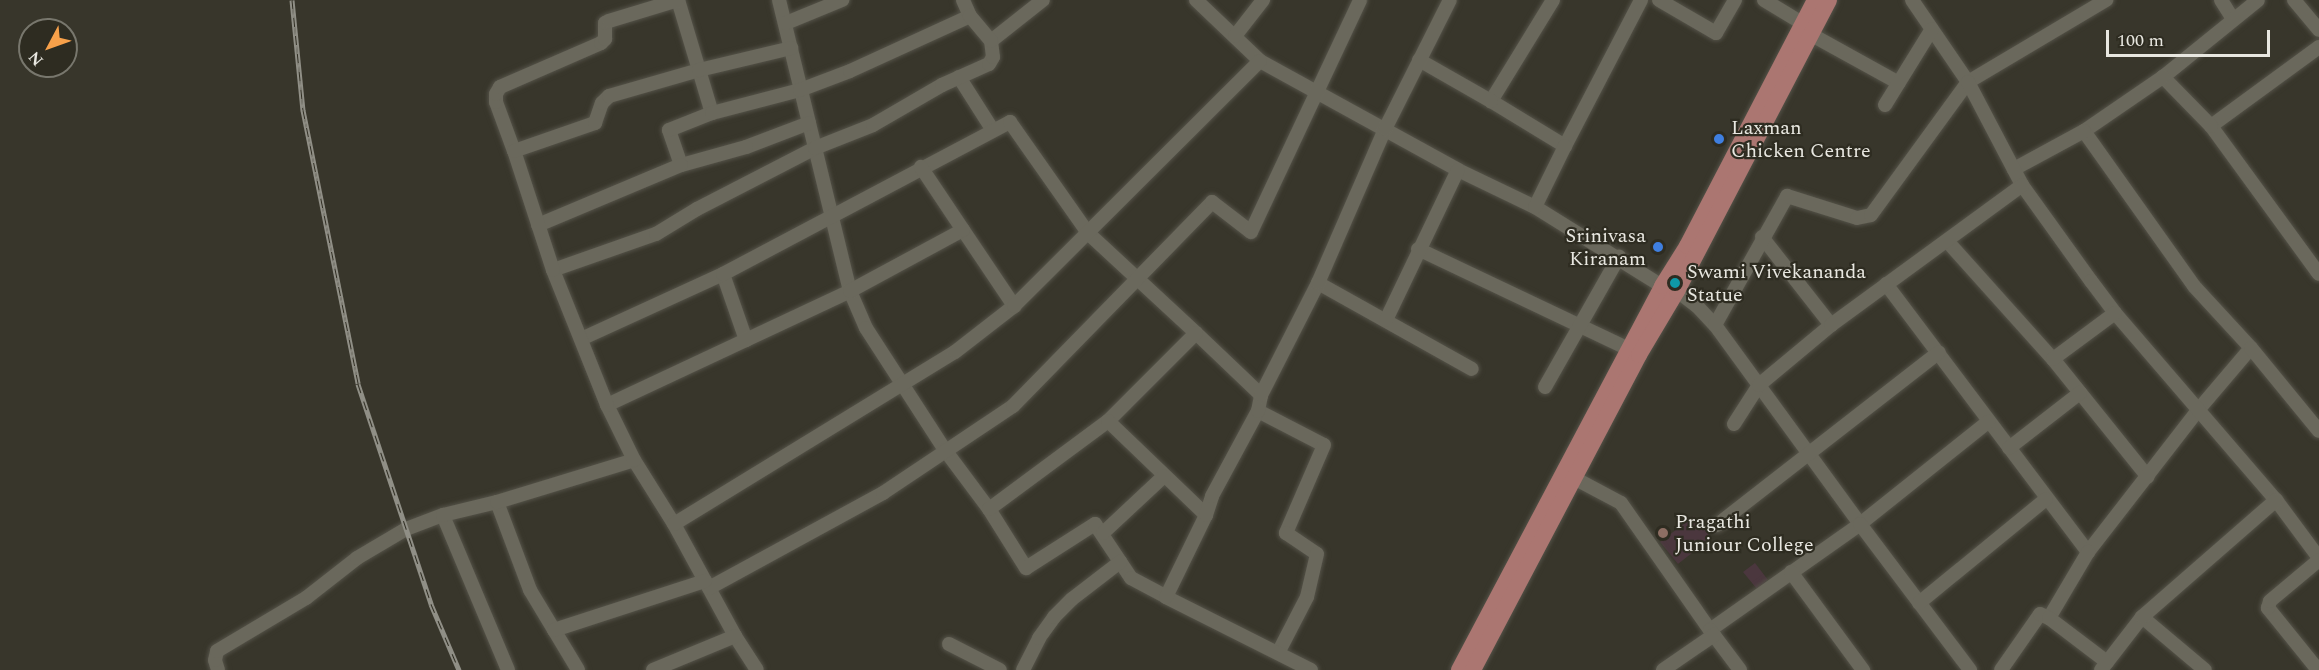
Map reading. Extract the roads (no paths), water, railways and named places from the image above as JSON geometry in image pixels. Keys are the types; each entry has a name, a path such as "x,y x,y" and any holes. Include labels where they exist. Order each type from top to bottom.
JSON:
{"main road":[{"path":"1807,29 1815,0"},
{"path":"1473,670 1670,288 1687,246 1807,29 1829,0"},
{"path":"1459,670 1629,349 1670,288"}],"street":[{"path":"712,113 678,0 609,21 604,27 605,39 601,43 500,87 496,94 496,102 553,270 607,405 634,460 674,524 735,636 757,670"},
{"path":"779,0 850,291 866,328 945,450 989,509 1026,568 1095,524 1137,583 1311,670"},
{"path":"786,23 842,0"},
{"path":"553,270 656,234 697,209 815,148 873,125 959,77 992,62 991,41 970,16 963,0"},
{"path":"991,41 1043,0"},
{"path":"1196,0 1260,61 1458,170 1535,207 1697,306 1715,326 1970,670"},
{"path":"1235,36 1263,0"},
{"path":"554,630 707,585 883,493 1013,406 1212,202 1251,232 1358,5 1344,0"},
{"path":"1166,597 1206,515 1212,496 1258,411 1261,395 1318,283 1385,129 1450,0"},
{"path":"1491,101 1553,0"},
{"path":"1535,207 1641,0"},
{"path":"1659,0 1716,33 1735,0"},
{"path":"1764,0 1807,29 1899,83"},
{"path":"1912,0 1968,82 2022,185 2115,313 2276,500 2319,559 2270,601 2268,608 2318,670"},
{"path":"1715,326 1762,237 1787,196 1857,218 1871,214 1968,82 2106,0"},
{"path":"2221,0 2233,18"},
{"path":"2014,170 2084,131 2163,77 2258,0"},
{"path":"2294,0 2319,30"},
{"path":"681,165 669,130 712,113 800,90 850,71 970,16"},
{"path":"1885,105 1932,29"},
{"path":"2211,126 2319,47"},
{"path":"514,152 595,123 602,103 609,96 699,70 792,48"},
{"path":"1419,60 1565,146"},
{"path":"674,524 955,352 1014,306 1260,61"},
{"path":"959,77 992,129"},
{"path":"2163,77 2211,126 2319,274"},
{"path":"581,339 723,274 831,219 992,129 1010,122 1088,233 1261,395"},
{"path":"538,225 681,165 746,147 809,123"},
{"path":"2084,131 2194,286 2251,348 2319,431"},
{"path":"921,167 1014,306"},
{"path":"1386,320 1418,249 1458,170"},
{"path":"1734,424 1759,385 1831,325 2022,185"},
{"path":"607,405 850,291 963,230"},
{"path":"1762,237 1831,325"},
{"path":"1947,241 2052,359 2148,477"},
{"path":"1418,249 1629,349"},
{"path":"1545,387 1619,257"},
{"path":"723,274 746,340"},
{"path":"1318,283 1472,369"},
{"path":"1886,284 2088,552"},
{"path":"2052,359 2115,313"},
{"path":"989,509 1108,422 1196,333"},
{"path":"2049,618 2088,552 2199,409 2251,348"},
{"path":"1717,525 1939,352"},
{"path":"2009,448 2080,393"},
{"path":"1258,411 1324,445 1286,533 1317,554 1307,597 1278,653"},
{"path":"1108,422 1206,515"},
{"path":"1663,670 1791,572 1860,524 1988,422"},
{"path":"218,670 215,660 218,651 306,598 357,558 406,529 444,515 497,502 634,460"},
{"path":"1103,533 1164,476"},
{"path":"1574,478 1621,503 1740,670"},
{"path":"1919,603 2046,499"},
{"path":"2001,670 2036,617 2042,614 2104,666 2142,617 2276,500"},
{"path":"497,502 530,590 578,670"},
{"path":"444,515 508,670"},
{"path":"1023,670 1039,638 1054,617 1072,599 1120,562"},
{"path":"1791,572 1863,670"},
{"path":"2142,617 2205,670"},
{"path":"653,670 735,636"},
{"path":"949,644 1000,670"}],"railway":[{"path":"292,0 303,110 358,384 431,604 459,670"}],"place":[{"name":"Laxman Chicken Centre","path":"1719,139"},
{"name":"Srinivasa Kiranam","path":"1658,247"},
{"name":"Swami Vivekananda Statue","path":"1675,283"},
{"name":"Pragathi Juniour College","path":"1663,533"}]}
